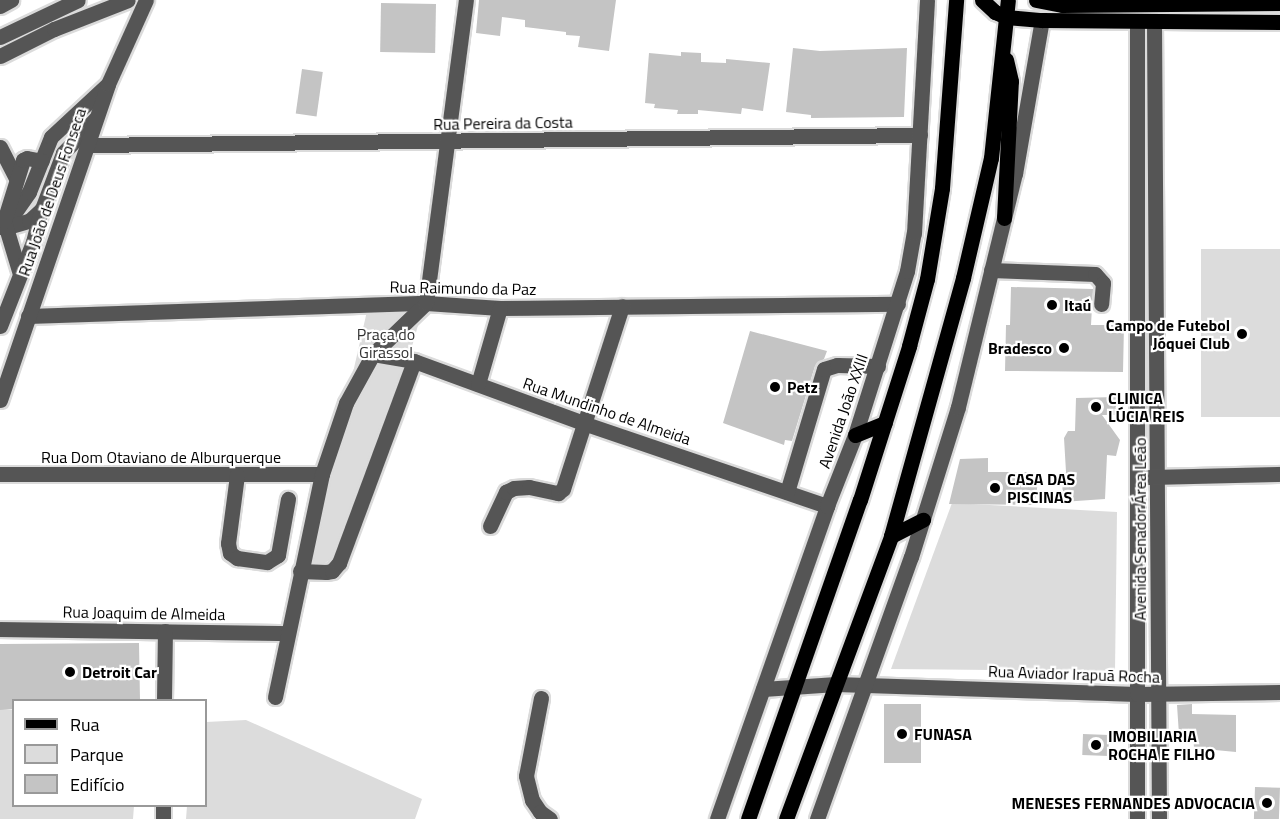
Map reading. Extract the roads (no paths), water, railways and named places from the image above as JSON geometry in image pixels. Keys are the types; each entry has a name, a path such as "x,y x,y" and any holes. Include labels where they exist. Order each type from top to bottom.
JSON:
{"main road":[{"path":"748,819 797,686 885,423 909,346 929,268 942,188 956,0"},
{"path":"982,0 995,12 1006,17 1042,20 1137,23 1280,22"},
{"path":"786,819 891,536 963,278 991,158 1008,0"},
{"path":"1036,0 1062,5 1134,2 1280,3"},
{"path":"1003,52 1011,81 1004,218"},
{"path":"855,435 885,423"},
{"path":"891,536 923,520"}],"street":[{"path":"0,6 11,0"},
{"path":"0,37 78,0"},
{"path":"0,56 54,29 128,0"},
{"name":"Rua João de Deus Fonseca","path":"0,400 108,84 146,0"},
{"path":"275,697 322,474 346,403 373,354 426,303 466,0"},
{"name":"Avenida João XXIII","path":"717,819 827,506 855,435 898,304 914,233 927,0"},
{"path":"46,14 54,29"},
{"path":"817,819 867,684 923,520 958,406 1015,174 1042,20"},
{"name":"Avenida Senador Área Leão","path":"1137,23 1135,349 1137,819"},
{"name":"Avenida Senador Área Leão","path":"1154,23 1159,819"},
{"path":"2,230 29,192 51,137 108,84"},
{"path":"0,326 63,153 100,110"},
{"path":"2,230 32,206 55,148 61,140 100,110"},
{"name":"Rua Pereira da Costa","path":"88,145 920,135"},
{"path":"0,147 16,178"},
{"path":"20,274 2,230 23,160 27,158 42,160"},
{"path":"1137,169 1155,170"},
{"path":"2,230 29,221 42,209"},
{"path":"1136,246 1156,245"},
{"path":"992,270 1095,274 1103,283 1101,304"},
{"name":"Rua Raimundo da Paz","path":"28,316 426,303 500,308 898,304"},
{"path":"490,526 506,492 514,488 529,487 558,493 563,489 622,306"},
{"path":"478,384 500,308"},
{"path":"1135,349 1156,348"},
{"name":"Rua Mundinho de Almeida","path":"373,354 414,361 583,423 827,506"},
{"path":"300,571 332,571 339,563 414,361"},
{"path":"787,492 825,369 837,365 878,366"},
{"name":"Rua Dom Otaviano de Alburquerque","path":"0,474 322,474"},
{"path":"1136,478 1280,474"},
{"path":"237,475 228,543 230,553 237,558 267,562 278,555 288,499"},
{"name":"Rua Joaquim de Almeida","path":"0,629 288,633"},
{"path":"164,699 165,631"},
{"name":"Rua Aviador Irapuã Rocha","path":"763,689 867,684 1158,695 1280,692"},
{"path":"541,698 526,776 532,800 540,812 550,819"}],"place":[{"name":"Itaú","path":"1052,305"},
{"name":"Campo de Futebol Jóquei Club","path":"1242,334"},
{"name":"Bradesco","path":"1064,348"},
{"name":"Petz","path":"775,387"},
{"name":"CLINICA LÚCIA REIS","path":"1096,407"},
{"name":"CASA DAS PISCINAS","path":"995,488"},
{"name":"Detroit Car","path":"70,672"},
{"name":"FUNASA","path":"902,734"},
{"name":"IMOBILIARIA ROCHA E FILHO","path":"1096,745"},
{"name":"MENESES FERNANDES ADVOCACIA","path":"1267,803"}],"park label":[{"name":"Praça do Girassol","path":"386,343"}]}
